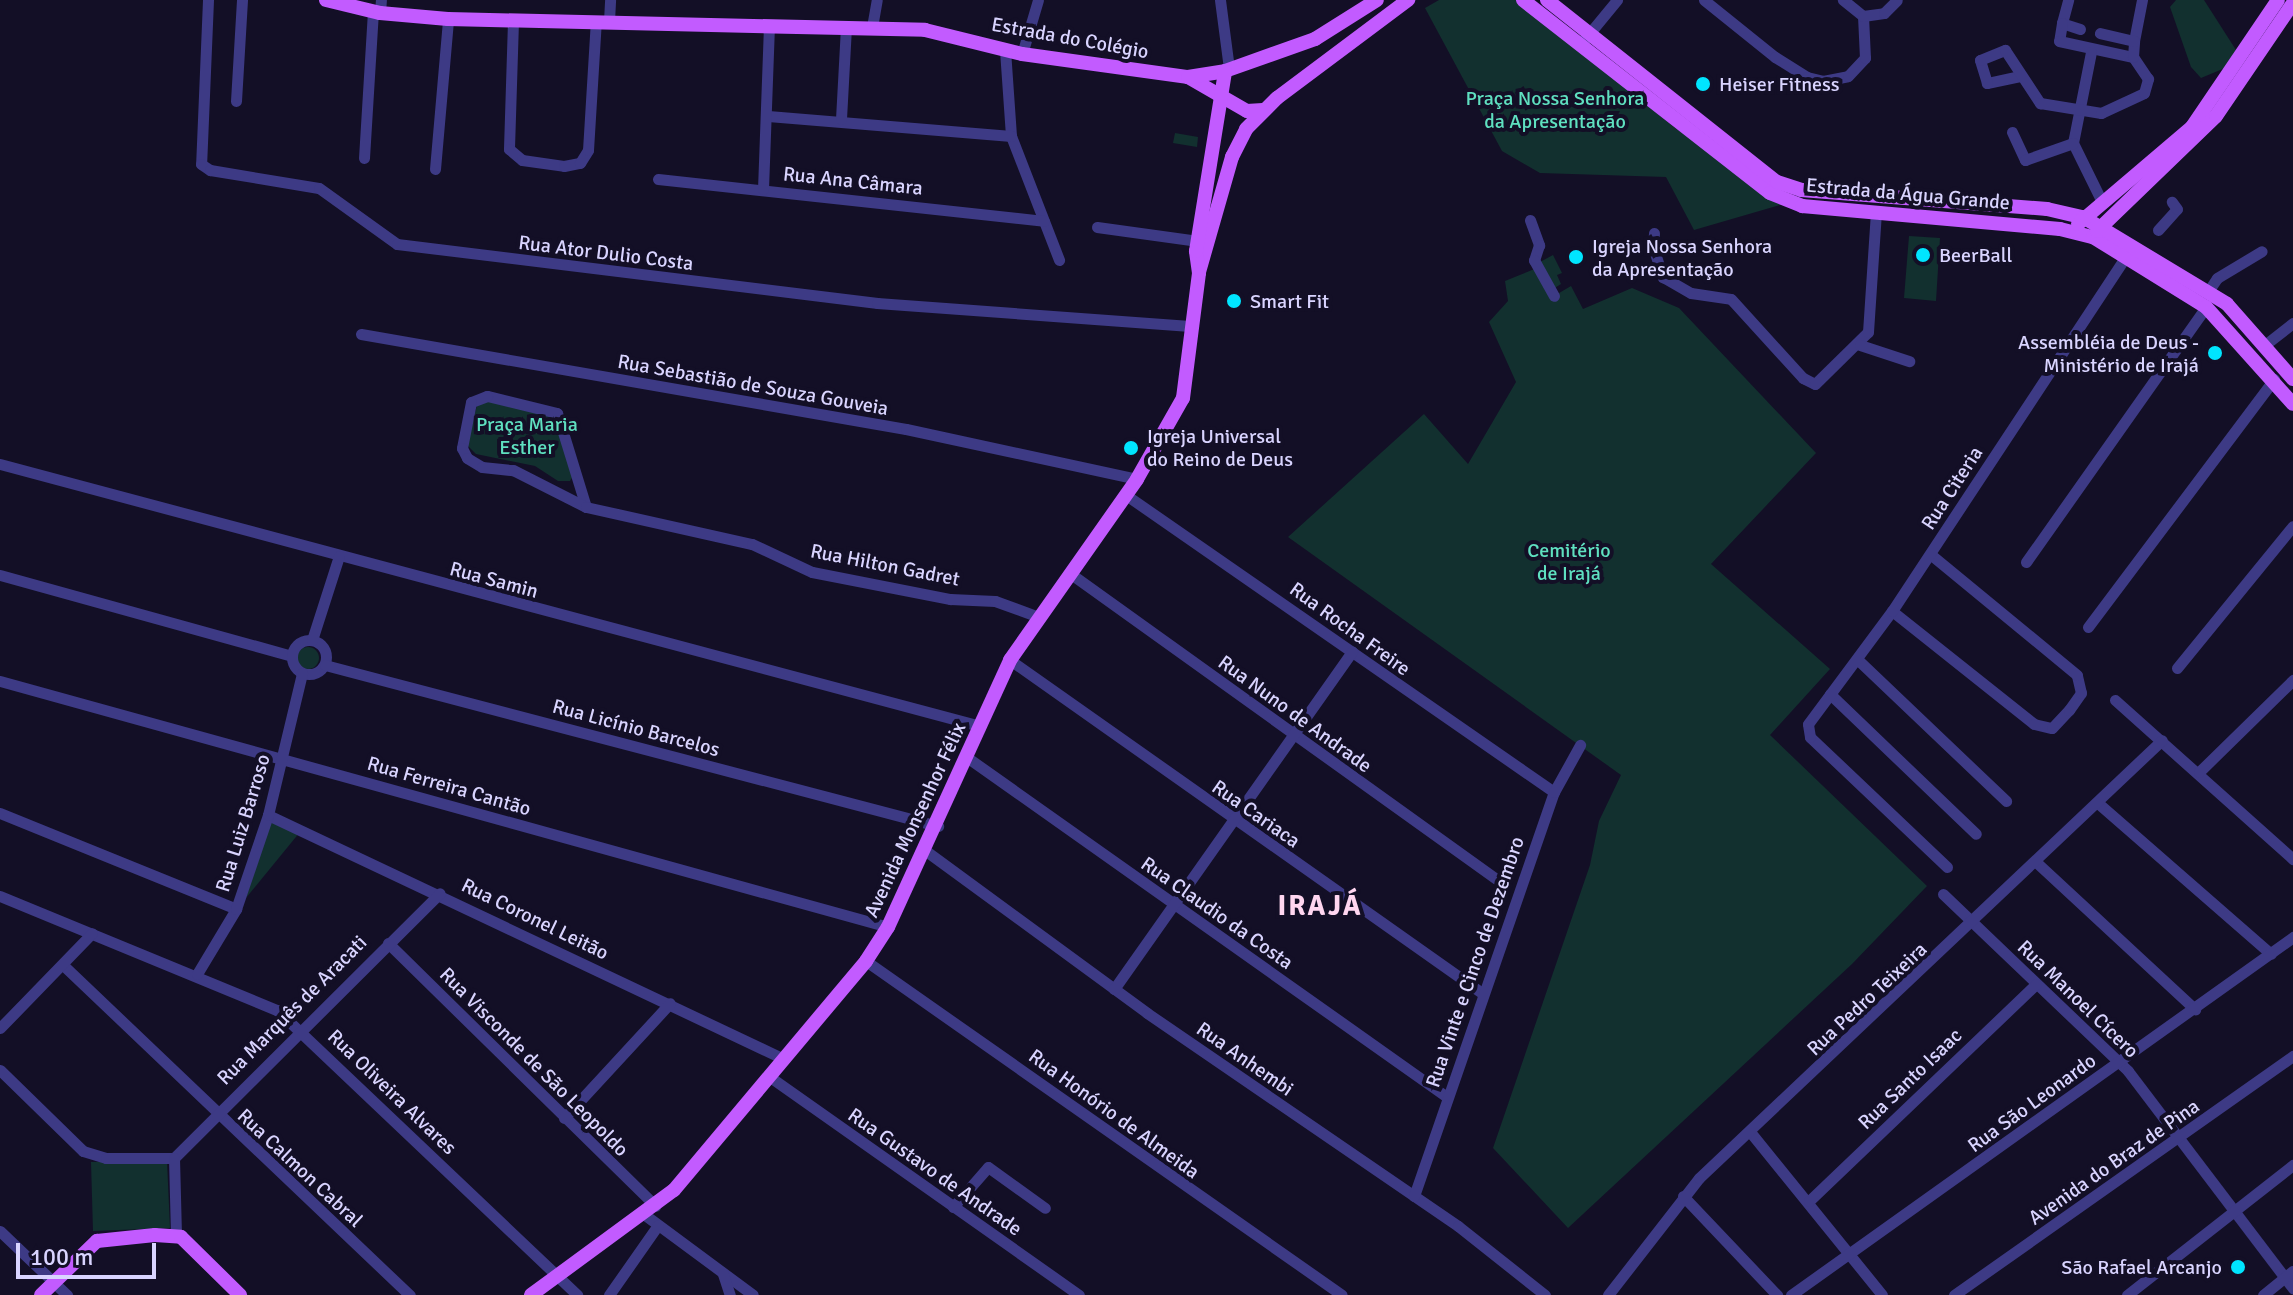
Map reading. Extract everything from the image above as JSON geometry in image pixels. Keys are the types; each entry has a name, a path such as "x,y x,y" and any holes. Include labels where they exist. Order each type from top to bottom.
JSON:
{"main road":[{"name":"Estrada do Colégio","path":"326,0 448,19 925,30 1022,54 1188,77 1227,70"},
{"path":"1227,70 1324,36 1377,0"},
{"name":"Avenida Monsenhor Félix","path":"1199,273 1215,226 1232,157 1263,110 1408,0"},
{"name":"Estrada da Água Grande","path":"1523,0 1761,188 1802,206 2073,231 2093,237 2206,307 2274,379 2293,404"},
{"name":"Estrada da Água Grande","path":"1547,0 1756,169 1786,186 2083,217 2109,224 2209,290 2266,344 2293,379"},
{"path":"2073,231 2101,200 2201,117 2278,0"},
{"path":"2093,237 2216,116 2293,3"},
{"name":"Avenida Monsenhor Félix","path":"531,1295 650,1210 701,1162 866,961 888,927 938,826 1010,660 1137,479 1183,398 1199,273 1198,241 1227,70"},
{"name":"Estrada do Colégio","path":"1188,77 1247,111 1263,110"},
{"path":"1206,199 1209,223 1215,226"},
{"path":"41,1295 97,1241 176,1236 240,1295"}],"street":[{"name":"Rua Ator Dulio Costa","path":"208,0 201,164 319,188 397,244 877,303 1193,326"},
{"path":"236,101 242,0"},
{"path":"513,21 509,149 522,160 564,166 580,163 588,150 602,21 610,0"},
{"path":"872,27 877,0"},
{"path":"1022,54 1038,0"},
{"path":"1220,0 1227,70"},
{"path":"1579,46 1617,0"},
{"path":"1704,0 1775,57 1807,77 1823,81 1848,76 1865,58 1863,16"},
{"path":"1843,0 1863,16 1884,13 1897,0"},
{"path":"2068,0 2059,41 2091,52 2133,57"},
{"path":"2020,76 2040,103 2101,113 2144,93 2148,79 2133,57 2142,0"},
{"path":"364,158 378,8"},
{"path":"435,169 448,19"},
{"path":"2062,23 2080,29"},
{"path":"763,189 769,25"},
{"path":"841,119 846,27"},
{"path":"2100,33 2134,41"},
{"path":"1005,50 1011,136 1059,260"},
{"path":"2091,52 2073,143 2101,200"},
{"path":"768,116 841,119 1011,136"},
{"path":"2012,132 2025,160 2073,143"},
{"name":"Rua Ana Câmara","path":"658,179 1044,221"},
{"path":"2158,230 2177,209 2172,202"},
{"path":"1654,233 1663,277 1691,293 1731,299 1803,378 1815,384 1860,345 1872,318 1876,211"},
{"path":"1530,220 1539,245 1533,257 1554,296"},
{"path":"1097,227 1198,241"},
{"path":"2209,290 2217,278 2262,251"},
{"name":"Rua Citeria","path":"1947,867 1810,737 1808,724 1892,611 2126,256"},
{"path":"2026,562 2206,307"},
{"path":"2266,344 2293,323"},
{"name":"Rua Sebastião de Souza Gouveia","path":"361,334 906,429 1137,479"},
{"path":"1860,345 1909,361"},
{"path":"2088,627 2274,379"},
{"name":"Rua Hilton Gadret","path":"586,507 557,413 487,396 471,402 462,448 467,458 482,467 513,470 586,507 766,548 812,572 950,599 995,601 1039,617"},
{"name":"Rua Samin","path":"0,464 980,726"},
{"name":"Rua Rocha Freire","path":"1126,495 1554,792"},
{"path":"2177,668 2293,526"},
{"path":"1892,611 2034,724 2052,728 2081,693 2077,675 1930,554"},
{"path":"312,640 339,556"},
{"name":"Rua Nuno de Andrade","path":"1071,574 1291,735 1499,881"},
{"path":"0,575 292,656 302,673 312,674 325,665 324,649 312,640 301,642 292,656"},
{"path":"1114,989 1352,651"},
{"path":"1857,659 2006,801"},
{"name":"Rua Cariaca","path":"1010,660 1482,993"},
{"name":"Rua Licínio Barcelos","path":"325,665 938,826"},
{"name":"Rua Luiz Barroso","path":"197,974 236,909 268,815 302,673"},
{"path":"2199,772 2293,680"},
{"name":"Rua Ferreira Cantão","path":"0,681 888,927"},
{"path":"1830,694 1976,834"},
{"path":"2115,700 2293,859"},
{"name":"Rua Pedro Teixeira","path":"1608,1295 1683,1196 1974,923 2162,740"},
{"name":"Rua Vinte e Cinco de Dezembro","path":"1414,1196 1554,792 1580,745"},
{"name":"Rua Claudio da Costa","path":"968,758 1447,1097"},
{"path":"2099,804 2271,954"},
{"path":"0,813 236,909"},
{"name":"Rua Coronel Leitão","path":"268,815 440,893 784,1059"},
{"name":"Rua Anhembi","path":"926,851 1114,989 1414,1196 1545,1295"},
{"path":"2036,862 2195,1009"},
{"name":"Rua Marquês de Aracati","path":"174,1158 300,1028 440,893"},
{"name":"Rua Manoel Cícero","path":"1943,894 2120,1062 2233,1211 2289,1274 2293,1288"},
{"name":"Rua Oliveira Alvares","path":"0,896 197,974 277,1010 300,1028 577,1295"},
{"path":"0,1028 92,933"},
{"name":"Rua São Leonardo","path":"1791,1295 2293,937"},
{"name":"Rua Visconde de São Leopoldo","path":"388,943 564,1118 650,1210 658,1225 753,1295"},
{"name":"Rua Honório de Almeida","path":"866,961 1342,1295"},
{"name":"Rua Calmon Cabral","path":"63,965 410,1295"},
{"name":"Rua Santo Isaac","path":"1809,1201 2036,984"},
{"path":"564,1118 670,1003"},
{"name":"Avenida do Braz de Pina","path":"1954,1295 2293,1056"},
{"path":"0,1070 83,1151 106,1158 174,1158 176,1236"},
{"name":"Rua Gustavo de Andrade","path":"770,1077 1079,1295"},
{"path":"1751,1133 1852,1253 1882,1295"},
{"path":"2127,1295 2293,1165"},
{"path":"953,1207 988,1167 1045,1208"},
{"path":"1683,1196 1777,1295"},
{"path":"609,1295 658,1225"},
{"path":"0,1231 67,1295"},
{"path":"723,1273 730,1295"},
{"path":"2263,1295 2289,1274"}],"green space":[{"name":"Praça Nossa Senhora da Apresentação","path":"1439,0 1519,0 1675,128 1787,203 1694,230 1666,177 1540,173 1502,151 1425,8"},
{"path":"2176,0 2204,0 2236,50 2225,68 2201,78 2191,67 2170,7"},
{"path":"1175,133 1198,137 1197,147 1173,143"},
{"name":"BeerBall","path":"1909,236 1940,238 1936,301 1904,298"},
{"path":"1553,255 1562,273 1557,275 1561,284 1553,289 1540,262"},
{"name":"Cemitério de Irajá","path":"1537,268 1554,296 1571,286 1583,309 1632,288 1679,308 1816,453 1711,564 1830,669 1770,735 1927,886 1852,964 1568,1228 1493,1148 1590,865 1599,821 1621,775 1288,537 1424,414 1468,464 1516,382 1489,322 1508,301 1505,281"},
{"name":"Praça Maria Esther","path":"486,399 558,418 576,471 570,481 558,481 535,466 476,454 467,445 478,401"},
{"path":"304,647 312,647 319,658 312,669 304,669 297,662 297,654"},
{"path":"271,819 300,832 246,898"},
{"path":"167,1161 170,1228 93,1231 91,1162"}],"place":[{"name":"Heiser Fitness","path":"1703,84"},
{"name":"BeerBall","path":"1923,255"},
{"name":"Igreja Nossa Senhora da Apresentação","path":"1576,257"},
{"name":"Smart Fit","path":"1234,301"},
{"name":"Assembléia de Deus - Ministério de Irajá","path":"2215,353"},
{"name":"Igreja Universal do Reino de Deus","path":"1131,448"},
{"name":"São Rafael Arcanjo","path":"2238,1267"}],"district":[{"name":"IRAJÁ","path":"1320,906"}]}
